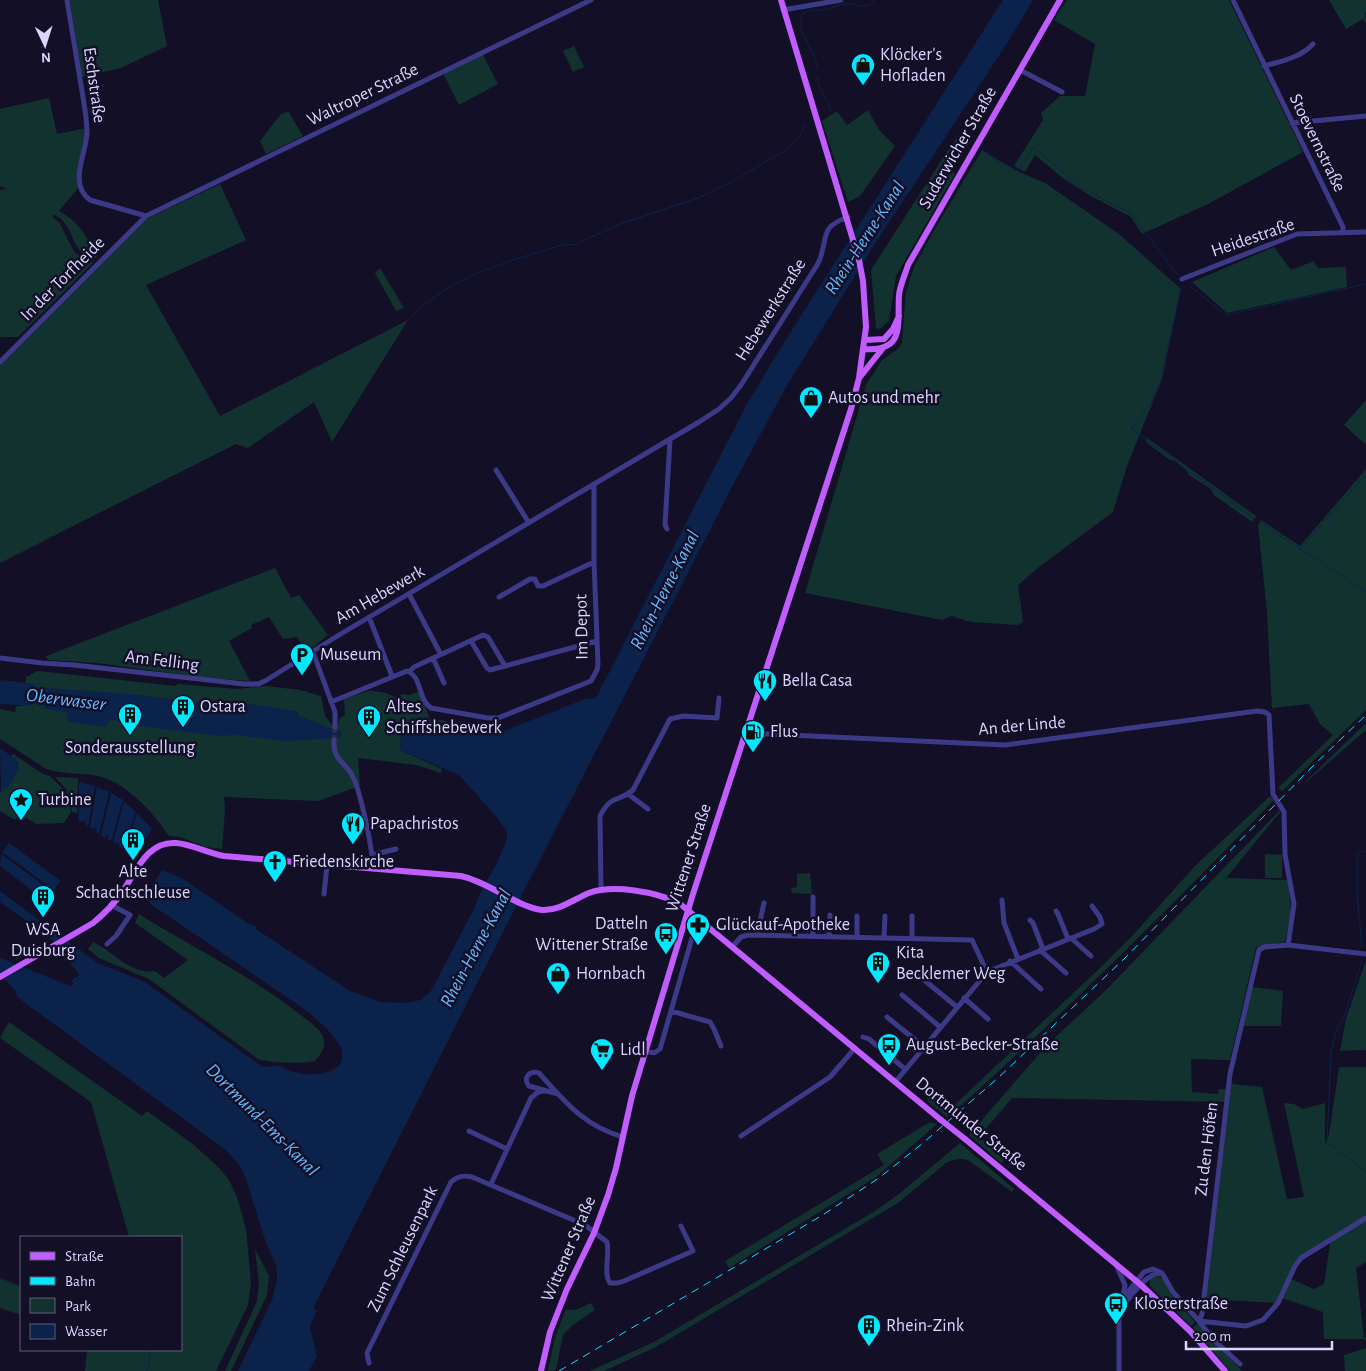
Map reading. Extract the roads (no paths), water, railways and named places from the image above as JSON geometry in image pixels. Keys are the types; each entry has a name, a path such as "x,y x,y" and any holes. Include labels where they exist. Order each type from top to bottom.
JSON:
{"main road":[{"path":"781,0 848,217"},
{"name":"Suderwicher Straße","path":"859,378 898,332 901,287 908,265 1060,0"},
{"name":"Wittener Straße","path":"541,1371 544,1351 557,1314 594,1233 611,1186 632,1096 645,1051 804,549 838,453 859,378 864,349 866,316 863,281 848,217"},
{"name":"Suderwicher Straße","path":"865,340 884,339 893,329 899,316"},
{"path":"864,349 883,348"},
{"name":"Dortmunder Straße","path":"111,905 150,852 163,844 176,843 224,856 460,876 482,883 539,909 550,909 590,893 601,891 637,891 667,897 679,903 732,946 1139,1283 1190,1330 1225,1371"},
{"path":"0,977 52,948 93,922 111,905"}],"street":[{"name":"Eschstraße","path":"67,0 87,128 86,144 78,178 80,187 84,196 90,200 146,216"},
{"name":"Waltroper Straße","path":"146,216 591,0"},
{"path":"783,10 841,0"},
{"name":"Stoevernstraße","path":"1233,0 1343,226 1343,233"},
{"path":"1264,66 1288,60 1306,51 1313,44"},
{"path":"1020,70 1062,92"},
{"path":"1292,124 1366,116"},
{"name":"In der Torfheide","path":"0,362 146,216"},
{"name":"Hebewerkstraße","path":"594,484 670,440 719,409 731,398 742,385 812,273 820,258 826,232 832,224 848,217"},
{"name":"Heidestraße","path":"1182,279 1297,234 1366,232"},
{"path":"667,529 665,525 670,440"},
{"path":"496,470 529,523"},
{"name":"Am Hebewerk","path":"314,652 594,484"},
{"name":"Im Depot","path":"410,671 416,679 426,705 431,708 486,718 498,718 591,681 597,670 594,484"},
{"path":"499,597 530,579 535,579 538,586 543,586 594,562"},
{"path":"409,594 440,651"},
{"path":"369,618 392,676"},
{"path":"331,702 404,671 410,671 414,667 483,636 488,637 505,666"},
{"path":"471,641 490,670 597,641"},
{"path":"314,652 336,715 336,727"},
{"name":"Am Felling","path":"0,658 253,684 265,681 314,652"},
{"path":"433,658 444,683"},
{"path":"601,891 600,816 606,804 633,790 670,719 683,716 717,718 719,698"},
{"name":"An der Linde","path":"746,733 1005,745 1257,711 1265,712 1269,715 1273,794 1284,812 1285,855 1294,904 1288,945"},
{"path":"334,740 335,753 353,776 361,802 373,869"},
{"path":"628,794 648,809"},
{"path":"372,856 396,848"},
{"path":"324,894 327,866"},
{"path":"813,897 813,936"},
{"path":"1002,900 1004,923 1018,958"},
{"path":"757,935 764,903"},
{"path":"107,944 116,936 130,916 111,905"},
{"path":"896,1081 987,972 1102,924 1100,917 1092,906"},
{"path":"1056,910 1070,938 1090,956"},
{"path":"829,936 830,915"},
{"path":"857,916 857,937"},
{"path":"884,937 885,916"},
{"path":"912,916 912,938"},
{"path":"1030,920 1042,950 1066,972"},
{"name":"Wittener Straße","path":"645,1051 654,1053 660,1049 692,938 696,934"},
{"path":"732,946 741,937 757,935 972,940 987,972"},
{"name":"Zu den Höfen","path":"1200,1322 1233,1056 1260,950 1264,947 1288,945 1363,953"},
{"path":"1010,961 1042,989"},
{"path":"918,975 956,1007"},
{"path":"902,995 940,1027"},
{"path":"964,998 988,1019"},
{"path":"671,1011 710,1022 721,1046"},
{"path":"888,1017 924,1046"},
{"name":"Dortmunder Straße","path":"863,1037 869,1039 905,1069"},
{"path":"741,1136 830,1077 855,1048"},
{"path":"558,1094 529,1086 526,1080 527,1075 535,1072 539,1074 584,1120 612,1134 623,1137"},
{"path":"491,1184 531,1098 538,1092 547,1091"},
{"path":"469,1131 507,1149"},
{"name":"Zum Schleusenpark","path":"370,1363 367,1353 451,1182 456,1178 463,1175 472,1177 585,1225 607,1242 609,1252 607,1274 610,1283 618,1283 693,1251 681,1226"},
{"path":"1200,1322 1246,1326 1263,1320 1278,1303 1295,1266 1301,1258 1366,1218"},
{"path":"1117,1266 1125,1285 1118,1326 1119,1371"},
{"path":"1121,1307 1139,1283 1144,1272 1153,1269 1162,1273 1173,1292 1213,1338 1240,1364"},
{"path":"1123,1298 1139,1283"}],"water":[{"path":"1003,0 1033,0 1008,42 876,242 786,387 733,485 512,914 315,1304 314,1309 317,1310 310,1327 317,1356 309,1371 238,1371 272,1300 277,1279 276,1265 266,1243 244,1173 226,1150 17,997 16,992 0,973 0,958 70,986 74,983 71,981 75,977 77,978 79,974 50,938 0,902 0,891 96,962 145,982 261,1066 278,1065 292,1072 318,1074 340,1065 342,1048 328,1030 310,1013 152,905 147,895 162,870 183,879 350,991 380,1002 405,1003 421,1000 431,991 476,905 477,899 496,865 507,840 507,832 495,815 459,775 400,750 401,734 439,728 481,733 502,732 585,699 596,698 747,404 781,347"},
{"name":"Oberwasser","path":"0,680 35,684 34,693 45,695 46,688 132,694 212,704 241,703 298,711 298,715 342,731 341,738 285,741 234,735 219,736 122,724 122,721 110,720 106,727 68,722 67,713 47,709 43,707 44,702 34,700 32,706 0,704"},
{"path":"0,748 17,760 18,764 14,778 1,792"},
{"path":"79,782 95,786 88,826 84,823 86,821 78,820"},
{"path":"97,787 109,792 99,834 96,831 97,828 94,830 90,827"},
{"path":"111,793 123,800 111,841 107,839 109,836 107,835 105,838 101,835"},
{"path":"124,801 136,812 123,849 119,846 119,842 116,844 113,842"},
{"path":"137,813 152,829 136,854 125,849"},
{"path":"9,843 61,881 54,890 2,852"},
{"path":"1,854 53,892 46,901 0,866"}],"waterway":[{"path":"817,69 814,55 801,27 804,13 845,4 866,6 874,0"},
{"path":"817,77 831,111"},
{"path":"411,317 444,290 483,271 565,244 575,245 617,225 698,198 735,180 789,148 800,136 806,124"},
{"path":"957,135 970,144"},
{"path":"982,150 1011,170 1018,170 1034,147 1081,188 1130,213 1178,275"},
{"path":"1190,286 1226,315 1366,284"},
{"path":"1181,286 1161,379 1151,403 1131,428 1255,519"},
{"path":"1260,522 1300,549 1366,474"},
{"path":"1300,549 1366,591"},
{"path":"1362,948 1357,894 1357,853 1366,851"},
{"path":"1362,960 1344,1018 1335,1033 1331,1053 1327,1142 1366,1172"},
{"path":"0,1279 20,1288"},
{"path":"147,1371 150,1351"}],"tunnel":[{"path":"334,740 335,727"}],"railway":[{"path":"559,1371 821,1216 879,1178 923,1143 998,1078 1124,959 1313,766 1366,715"}],"place":[{"name":"Klöcker's Hofladen","path":"863,86"},
{"name":"Autos und mehr","path":"811,419"},
{"name":"Museum","path":"302,676"},
{"name":"Bella Casa","path":"765,702"},
{"name":"Ostara","path":"183,728"},
{"name":"Sonderausstellung","path":"130,736"},
{"name":"Altes Schiffshebewerk","path":"369,738"},
{"name":"Flus","path":"753,753"},
{"name":"Turbine","path":"21,821"},
{"name":"Papachristos","path":"353,845"},
{"name":"Alte Schachtschleuse","path":"133,861"},
{"name":"Friedenskirche","path":"275,883"},
{"name":"WSA Duisburg","path":"43,918"},
{"name":"Glückauf-Apotheke","path":"698,946"},
{"name":"Datteln Wittener Straße","path":"666,955"},
{"name":"Kita Becklemer Weg","path":"878,984"},
{"name":"Hornbach","path":"558,995"},
{"name":"August-Becker-Straße","path":"889,1066"},
{"name":"Lidl","path":"602,1071"},
{"name":"Klosterstraße","path":"1116,1325"},
{"name":"Rhein-Zink","path":"869,1347"}],"water label":[{"name":"Rhein-Herne-Kanal","path":"865,238"},
{"name":"Rhein-Herne-Kanal","path":"665,590"},
{"name":"Rhein-Herne-Kanal","path":"476,948"},
{"name":"Dortmund-Ems-Kanal","path":"262,1120"}]}
